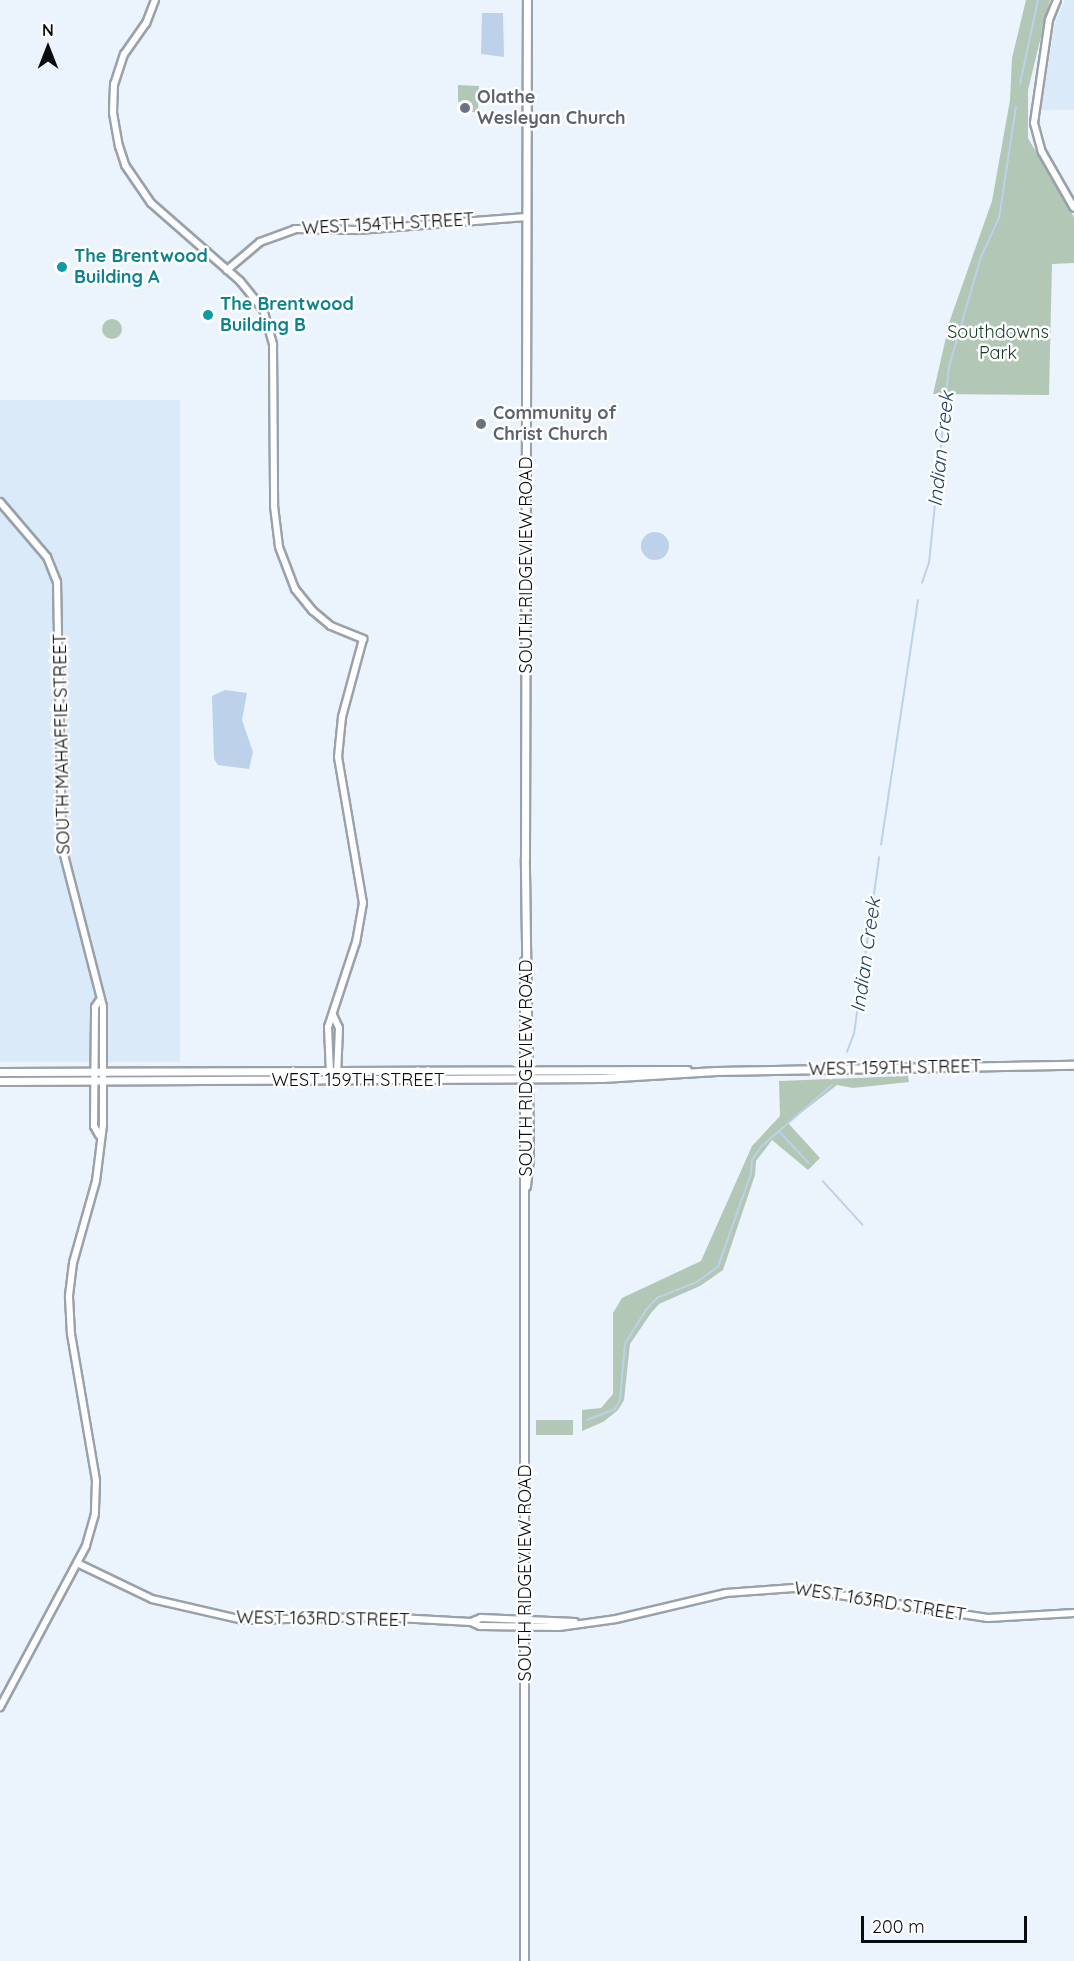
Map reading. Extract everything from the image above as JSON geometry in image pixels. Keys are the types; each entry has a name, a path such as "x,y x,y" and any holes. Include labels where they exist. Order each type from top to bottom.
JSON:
{"main road":[{"name":"SOUTH RIDGEVIEW ROAD","path":"524,1961 527,0"},
{"name":"WEST 159TH STREET","path":"0,1081 526,1078 716,1071 1074,1065"},
{"name":"WEST 159TH STREET","path":"0,1072 526,1069 716,1071"}],"street":[{"path":"155,0 146,23 124,54 114,84 114,124 125,165 151,203 251,291 270,327 274,506 285,566 295,590 313,611 341,632 363,639 342,717 338,757 362,885 362,917 326,1041 328,1070 335,1080"},
{"path":"1057,0 1049,21 1034,123 1042,152 1074,208"},
{"name":"WEST 154TH STREET","path":"227,270 260,242 295,229 358,230 526,217"},
{"name":"SOUTH MAHAFFIE STREET","path":"0,502 47,557 57,582 62,847 94,966 99,1001 103,1007 94,1126 99,1135 93,1201 73,1263 69,1297 71,1334 96,1481 94,1523 77,1563 0,1707"},
{"path":"333,1015 339,1028 339,1070 335,1080"},
{"name":"WEST 163RD STREET","path":"77,1563 152,1599 243,1620 380,1617 471,1622 480,1626 580,1623 616,1619 726,1593 777,1588 832,1592 988,1618 1074,1613"}],"shaded area":[{"path":"1065,0 1074,0 1074,110 1041,110 1055,23"},
{"path":"482,13 503,13 504,57 481,54"},
{"path":"0,400 180,400 180,1062 0,1062"},
{"path":"655,532 665,536 669,546 665,556 655,560 645,556 641,546 645,536"},
{"path":"225,690 247,693 242,720 253,752 249,769 218,765 214,759 212,696"}],"green space":[{"name":"Southdowns Park","path":"1026,0 1050,0 1028,90 1028,138 1074,217 1074,263 1052,264 1049,395 933,394 950,320 992,201 1010,100 1012,58"},
{"path":"458,85 479,86 478,112 472,112 472,103 458,102"},
{"path":"112,319 119,322 122,329 119,336 112,339 105,336 102,329 105,322"},
{"path":"908,1076 909,1082 853,1088 837,1085 788,1123 820,1158 808,1170 772,1140 756,1161 755,1175 723,1270 700,1286 659,1304 651,1313 630,1344 624,1400 618,1410 603,1422 582,1431 582,1410 601,1408 613,1394 613,1313 622,1298 701,1261 752,1146 780,1116 779,1081"},
{"path":"536,1420 573,1420 573,1435 536,1435"}],"waterway":[{"name":"Indian Creek","path":"1020,84 1038,0"},
{"name":"Indian Creek","path":"922,583 929,563 949,367 981,257 999,218 1016,107"},
{"name":"Indian Creek","path":"881,845 918,601"},
{"name":"Indian Creek","path":"847,1052 854,1034 879,858"},
{"name":"Indian Creek","path":"587,1420 615,1409 620,1400 625,1344 646,1310 657,1298 697,1282 718,1267 751,1174 752,1160 761,1147 832,1085"},
{"path":"779,1131 809,1163"},
{"path":"823,1181 863,1225"}],"place":[{"name":"Olathe Wesleyan Church","path":"465,108"},
{"name":"The Brentwood Building A","path":"62,267"},
{"name":"The Brentwood Building B","path":"208,315"},
{"name":"Community of Christ Church","path":"481,424"}]}
